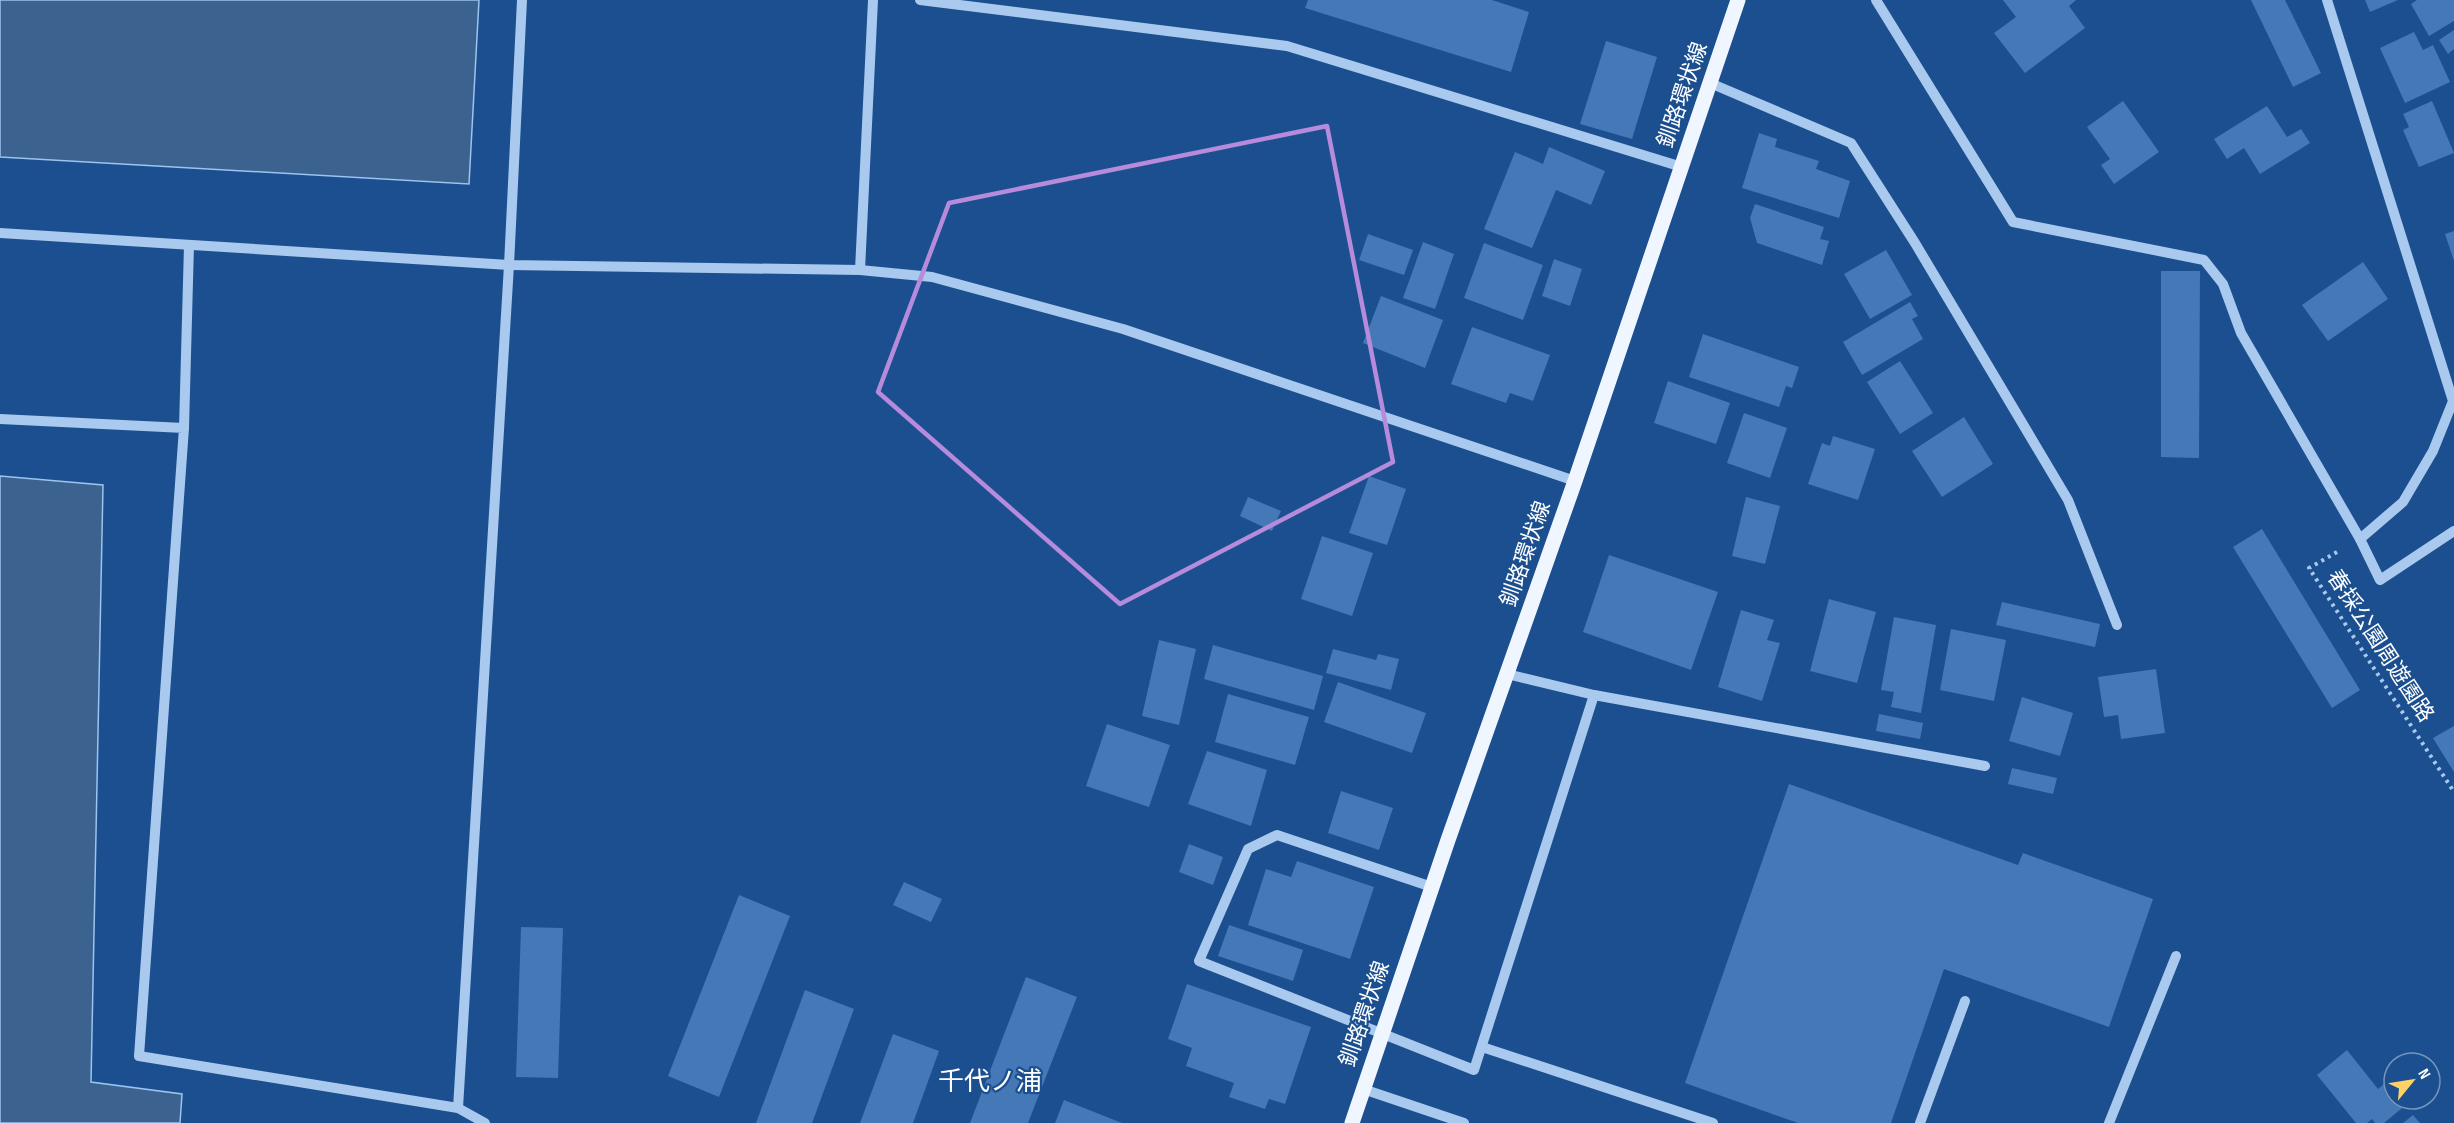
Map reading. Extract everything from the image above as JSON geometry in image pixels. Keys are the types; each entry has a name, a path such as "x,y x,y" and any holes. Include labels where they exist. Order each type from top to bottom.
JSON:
{"main road":[{"name":"釧路環状線","path":"1352,1123 1432,887 1575,481 1738,0"}],"street":[{"path":"458,1108 509,265 522,0"},
{"path":"860,270 873,0"},
{"path":"920,0 1287,46 1682,167"},
{"path":"1876,0 2013,222 2204,260 2223,284 2241,333 2360,539 2380,580 2454,531"},
{"path":"2327,0 2453,402 2433,451 2403,502 2360,539"},
{"path":"1710,83 1851,143 1915,243 2068,500 2117,625"},
{"path":"0,233 509,265 860,270 932,277 1123,329 1575,481"},
{"path":"189,245 184,428 139,1056 458,1108 485,1123"},
{"path":"0,419 184,428"},
{"path":"1507,674 1594,695 1985,766"},
{"path":"1432,887 1277,835 1248,849 1199,961 1474,1070 1594,695"},
{"path":"2109,1123 2176,956"},
{"path":"1920,1123 1965,1001"},
{"path":"1482,1047 1713,1123"},
{"path":"1364,1089 1464,1123"}],"path":[{"name":"春採公園周遊園路","path":"2360,539 2309,568 2454,792"}],"highlighted area":[{"path":"1327,126 1393,462 1120,604 878,392 949,203"}],"water":[{"path":"0,0 479,0 469,184 0,157"},
{"path":"0,476 103,485 91,1082 182,1094 180,1123 0,1123"}],"building":[{"path":"1308,0 1492,0 1529,12 1511,72 1305,8"},
{"path":"2003,0 2076,0 2069,6 2085,28 2025,73 1994,33 2016,17"},
{"path":"2251,0 2285,0 2321,73 2293,87"},
{"path":"2365,0 2398,0 2370,12"},
{"path":"2417,0 2454,0 2454,21 2429,36 2411,4"},
{"path":"2454,30 2454,49 2448,54 2439,40"},
{"path":"2414,32 2423,50 2433,45 2450,82 2405,103 2380,48"},
{"path":"1606,41 1657,57 1632,139 1580,124"},
{"path":"2123,101 2159,152 2114,184 2101,165 2110,159 2087,127"},
{"path":"2432,101 2454,153 2419,167 2403,130 2409,127 2403,114"},
{"path":"2267,106 2287,137 2301,129 2310,143 2260,174 2244,148 2227,159 2214,139"},
{"path":"1759,133 1777,139 1775,147 1819,161 1816,169 1850,181 1839,218 1742,188"},
{"path":"1549,147 1605,171 1591,205 1556,190 1532,248 1484,229 1515,152 1543,164"},
{"path":"1755,204 1824,227 1820,239 1829,241 1822,265 1757,243 1750,218"},
{"path":"2454,231 2454,261 2445,234"},
{"path":"1368,234 1413,250 1404,275 1359,260"},
{"path":"1423,242 1454,254 1435,309 1403,298"},
{"path":"1484,243 1543,265 1523,320 1464,298"},
{"path":"1886,250 1912,295 1870,319 1844,274"},
{"path":"1554,259 1582,269 1570,306 1542,296"},
{"path":"2363,262 2388,299 2328,341 2302,305"},
{"path":"2161,271 2200,271 2199,458 2161,457"},
{"path":"1381,296 1443,320 1425,368 1363,343"},
{"path":"1910,302 1918,316 1912,319 1923,339 1862,375 1843,342"},
{"path":"1472,327 1550,355 1533,401 1510,393 1506,403 1451,384"},
{"path":"1703,334 1799,367 1792,388 1786,386 1779,407 1689,377"},
{"path":"1900,361 1933,413 1900,434 1867,382"},
{"path":"1668,381 1730,403 1716,444 1654,423"},
{"path":"1744,413 1787,428 1770,478 1727,463"},
{"path":"1964,417 1993,464 1942,497 1912,451"},
{"path":"1833,436 1875,449 1858,500 1808,484 1822,443 1830,446"},
{"path":"1369,476 1406,489 1387,545 1349,533"},
{"path":"1248,497 1281,511 1272,531 1240,516"},
{"path":"1746,497 1780,506 1765,564 1732,556"},
{"path":"2262,529 2360,690 2332,708 2233,547"},
{"path":"1322,536 1373,553 1352,616 1301,599"},
{"path":"1609,555 1718,592 1691,670 1583,632"},
{"path":"1829,599 1876,612 1857,683 1810,671"},
{"path":"2002,602 2100,624 2095,647 1996,625"},
{"path":"1741,610 1774,620 1767,640 1780,643 1762,701 1718,687"},
{"path":"1894,617 1936,625 1921,713 1891,707 1894,692 1881,690"},
{"path":"1951,629 2006,640 1994,701 1940,690"},
{"path":"1159,640 1196,649 1179,725 1142,716"},
{"path":"1213,645 1323,676 1314,710 1204,679"},
{"path":"1333,649 1376,660 1378,654 1399,659 1391,690 1326,673"},
{"path":"2156,669 2165,733 2121,739 2118,715 2104,717 2098,677"},
{"path":"1338,682 1426,713 1412,753 1324,722"},
{"path":"1228,694 1309,717 1295,765 1215,742"},
{"path":"2022,697 2073,713 2060,756 2009,741"},
{"path":"1879,714 1923,723 1920,739 1876,731"},
{"path":"1107,724 1170,745 1149,807 1086,786"},
{"path":"2454,726 2454,772 2433,738"},
{"path":"1207,751 1267,770 1251,826 1188,804"},
{"path":"2012,768 2057,778 2053,794 2008,784"},
{"path":"1789,784 2018,865 2023,853 2153,899 2109,1027 1944,969 1891,1123 1798,1123 1685,1083"},
{"path":"1341,791 1393,808 1379,850 1328,833"},
{"path":"1189,844 1223,857 1213,885 1179,872"},
{"path":"1297,861 1374,887 1350,959 1248,925 1266,869 1291,877"},
{"path":"904,882 942,899 931,922 893,905"},
{"path":"739,895 790,916 719,1097 668,1076"},
{"path":"1229,925 1303,950 1293,981 1218,956"},
{"path":"521,927 563,928 558,1078 516,1077"},
{"path":"1026,977 1077,997 1028,1123 970,1123"},
{"path":"1187,984 1311,1027 1285,1104 1269,1099 1265,1109 1229,1097 1234,1083 1186,1066 1192,1048 1168,1039"},
{"path":"805,990 854,1009 812,1123 756,1123"},
{"path":"893,1034 939,1051 913,1123 860,1123"},
{"path":"2347,1050 2378,1089 2382,1086 2382,1111 2398,1111 2384,1123 2375,1123 2372,1119 2367,1123 2356,1123 2317,1075"},
{"path":"1064,1100 1122,1123 1055,1123"},
{"path":"2413,1115 2420,1123 2403,1123"}],"district":[{"name":"千代ノ浦","path":"990,1082"}]}
